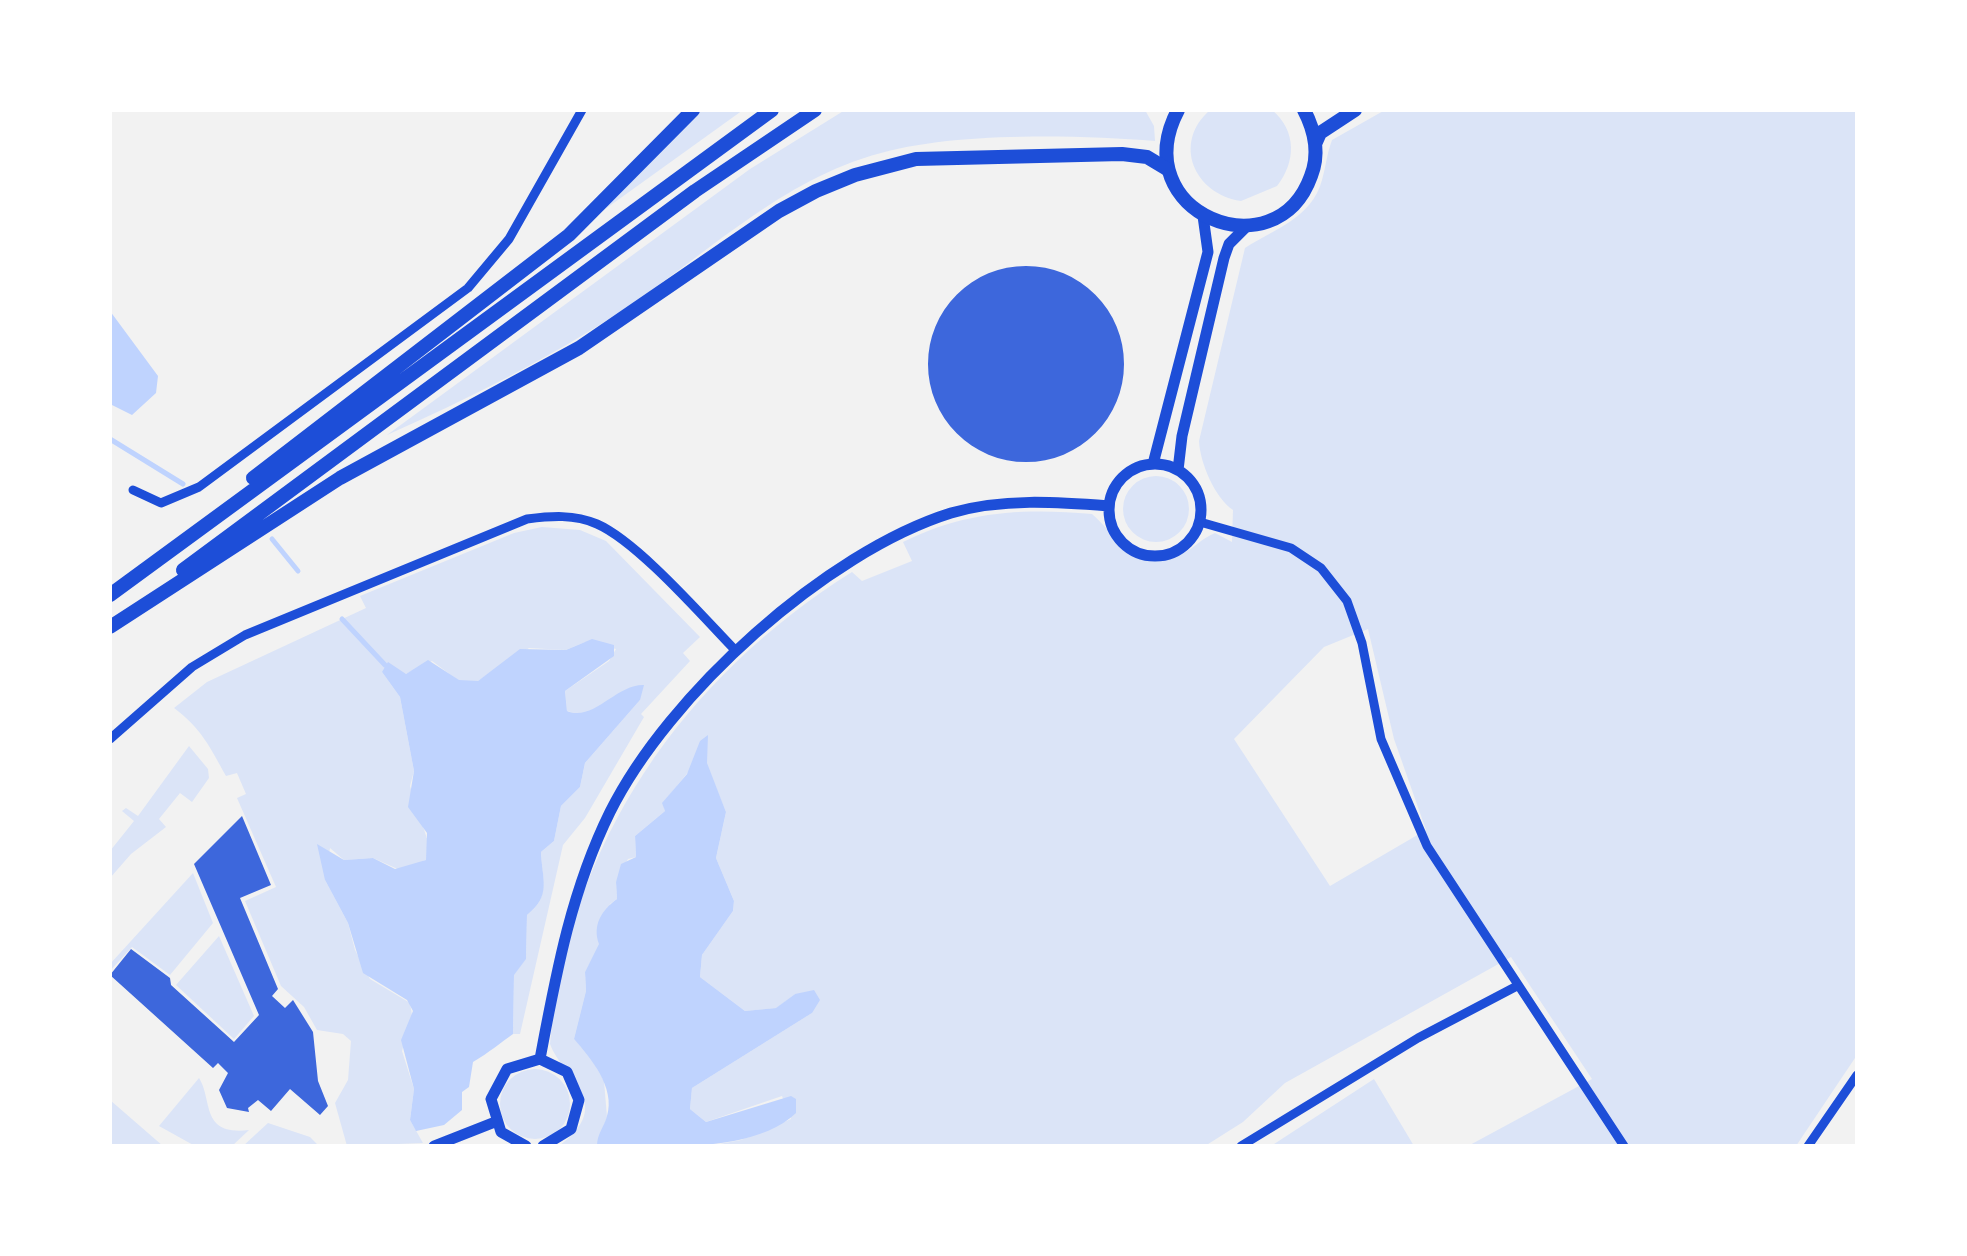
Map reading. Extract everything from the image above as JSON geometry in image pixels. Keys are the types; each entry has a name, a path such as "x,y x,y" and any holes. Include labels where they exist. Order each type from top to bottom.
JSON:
{"main road":[{"path":"110,595 244,484 569,236 693,110"},
{"path":"110,595 772,110"},
{"path":"110,625 694,191 815,110"},
{"path":"1170,115 1168,168 1180,196 1203,216 1247,226 1276,218 1299,198 1313,172 1316,142 1304,110"},
{"path":"1316,142 1329,126 1355,110"},
{"path":"110,625 340,478 579,348 765,220 816,191 889,165 942,156 1122,154 1146,157 1168,168"}],"street":[{"path":"134,490 161,503 199,488 468,288 509,240 582,110"},
{"path":"1153,464 1208,252 1203,216"},
{"path":"1178,470 1182,436 1224,258 1229,244 1247,226"},
{"path":"1153,464 1178,470 1196,488 1200,522 1182,547 1163,555 1142,554 1117,536 1109,506 1120,480 1135,468 1153,464"},
{"path":"540,1059 564,933 611,810 676,714 736,652 816,588 918,525 990,505 1109,506"},
{"path":"110,738 192,667 245,635 527,519 560,515 595,522 620,536 736,652"},
{"path":"1200,522 1290,548 1321,568 1354,614 1372,709 1400,788 1427,846 1624,1146"},
{"path":"1242,1146 1418,1038 1517,986"},
{"path":"526,1146 511,1143 495,1122 490,1100 498,1078 516,1063 540,1059 567,1072 579,1100 571,1129 545,1146"},
{"path":"1808,1146 1857,1076"},
{"path":"434,1146 495,1122"}],"shaded area":[{"path":"699,110 743,110 597,215"},
{"path":"845,110 1145,110 1154,126 1155,141 980,138 911,146 845,165 778,200 654,289 566,345 387,435 750,169"},
{"path":"1210,110 1272,110 1280,118 1291,147 1288,167 1277,186 1241,201 1211,188 1201,178 1194,165 1192,137"},
{"path":"1385,110 1857,110 1857,1055 1796,1146 1468,1146 1592,1079 1511,957 1285,1083 1243,1122 1205,1146 709,1146 741,1140 791,1119 782,1096 706,1122 690,1109 692,1088 812,1013 795,994 777,1008 745,1011 700,977 702,955 733,911 734,901 716,858 726,812 706,763 706,750 663,803 665,811 635,836 636,857 628,859 616,882 617,899 610,904 600,944 585,972 586,991 574,1039 586,1049 604,1081 607,1117 597,1146 559,1146 576,1131 584,1117 581,1092 550,1044 561,970 581,900 609,834 644,772 687,715 736,662 791,614 852,572 862,581 912,561 903,542 972,518 1042,511 1092,514 1130,551 1152,560 1180,555 1215,533 1232,542 1233,510 1210,479 1199,441 1245,248 1291,221 1310,204 1322,180 1332,140","holes":["1368,629 1394,739 1426,830 1330,886 1234,739 1324,647"]},
{"path":"1156,476 1180,485 1189,509 1180,533 1156,542 1132,533 1123,509 1132,485"},
{"path":"542,527 580,530 606,541 700,637 683,653 690,661 641,714 644,717 585,818 563,845 520,1034 513,1034 514,974 526,958 527,915 542,894 541,852 554,841 561,806 580,787 585,763 640,700 578,714 567,711 565,691 609,661 616,649 585,642 566,650 529,648 478,681 459,681 432,661 406,674 382,672 400,697 414,771 410,786 429,845 426,860 400,870 373,858 344,860 330,848 325,880 348,923 355,950 370,979 410,1003 412,1015 402,1051 414,1089 410,1120 423,1143 347,1146 335,1103 348,1080 351,1041 343,1034 317,1030 304,1007 281,986 245,901 276,887 237,798 246,794 237,773 226,776 198,731 174,708 207,682 366,608 360,596 514,533"},
{"path":"189,746 208,769 209,778 192,802 180,793 159,819 166,827 131,854 110,878 110,851 134,821 122,811 126,808 138,816"},
{"path":"193,873 213,923 170,975 132,947 110,971 110,964"},
{"path":"219,936 254,1016 234,1039 176,985"},
{"path":"535,1069 559,1080 570,1104 559,1128 535,1139 511,1128 500,1104 511,1080"},
{"path":"199,1078 215,1122 222,1128 249,1130 232,1146 195,1146 159,1126"},
{"path":"1374,1079 1414,1146 1271,1146"},
{"path":"110,1100 163,1146 110,1146"},
{"path":"268,1123 310,1137 319,1146 243,1146"}],"water":[{"path":"110,311 158,376 156,393 132,415 110,404"},
{"path":"592,639 614,645 614,656 565,691 567,711 586,711 624,690 644,685 640,700 585,763 580,787 561,806 554,841 541,852 543,894 527,915 526,959 514,975 513,1034 473,1062 469,1087 462,1092 462,1110 444,1125 416,1131 410,1120 414,1089 401,1040 413,1011 407,1000 363,973 348,923 325,880 317,844 344,860 373,858 395,869 426,860 427,833 408,807 414,771 400,697 382,672 388,662 406,674 428,660 459,680 478,681 520,649 566,650"},
{"path":"708,735 707,763 726,812 716,858 734,901 733,911 702,955 700,977 745,1011 776,1008 795,994 814,990 820,1000 812,1013 692,1088 690,1109 706,1122 791,1096 796,1099 796,1113 754,1136 729,1142 673,1147 597,1146 607,1116 608,1095 600,1074 574,1039 586,991 585,972 599,944 598,924 617,899 621,864 636,857 635,836 665,811 662,803 687,774 700,741"}],"building":[{"path":"1026,266 1064,273 1095,295 1117,326 1124,364 1117,402 1095,433 1064,455 1026,462 988,455 957,433 935,402 928,364 935,326 957,295 988,273"},
{"path":"242,816 271,885 240,898 278,989 272,996 285,1008 293,1000 313,1032 318,1081 328,1106 320,1115 290,1089 271,1111 258,1100 248,1108 249,1112 227,1108 219,1090 228,1073 218,1063 213,1068 110,975 131,949 170,978 171,985 234,1042 259,1015 194,864"}],"waterway":[{"path":"110,439 183,484"},
{"path":"272,539 298,571"},
{"path":"342,619 385,665"}]}
